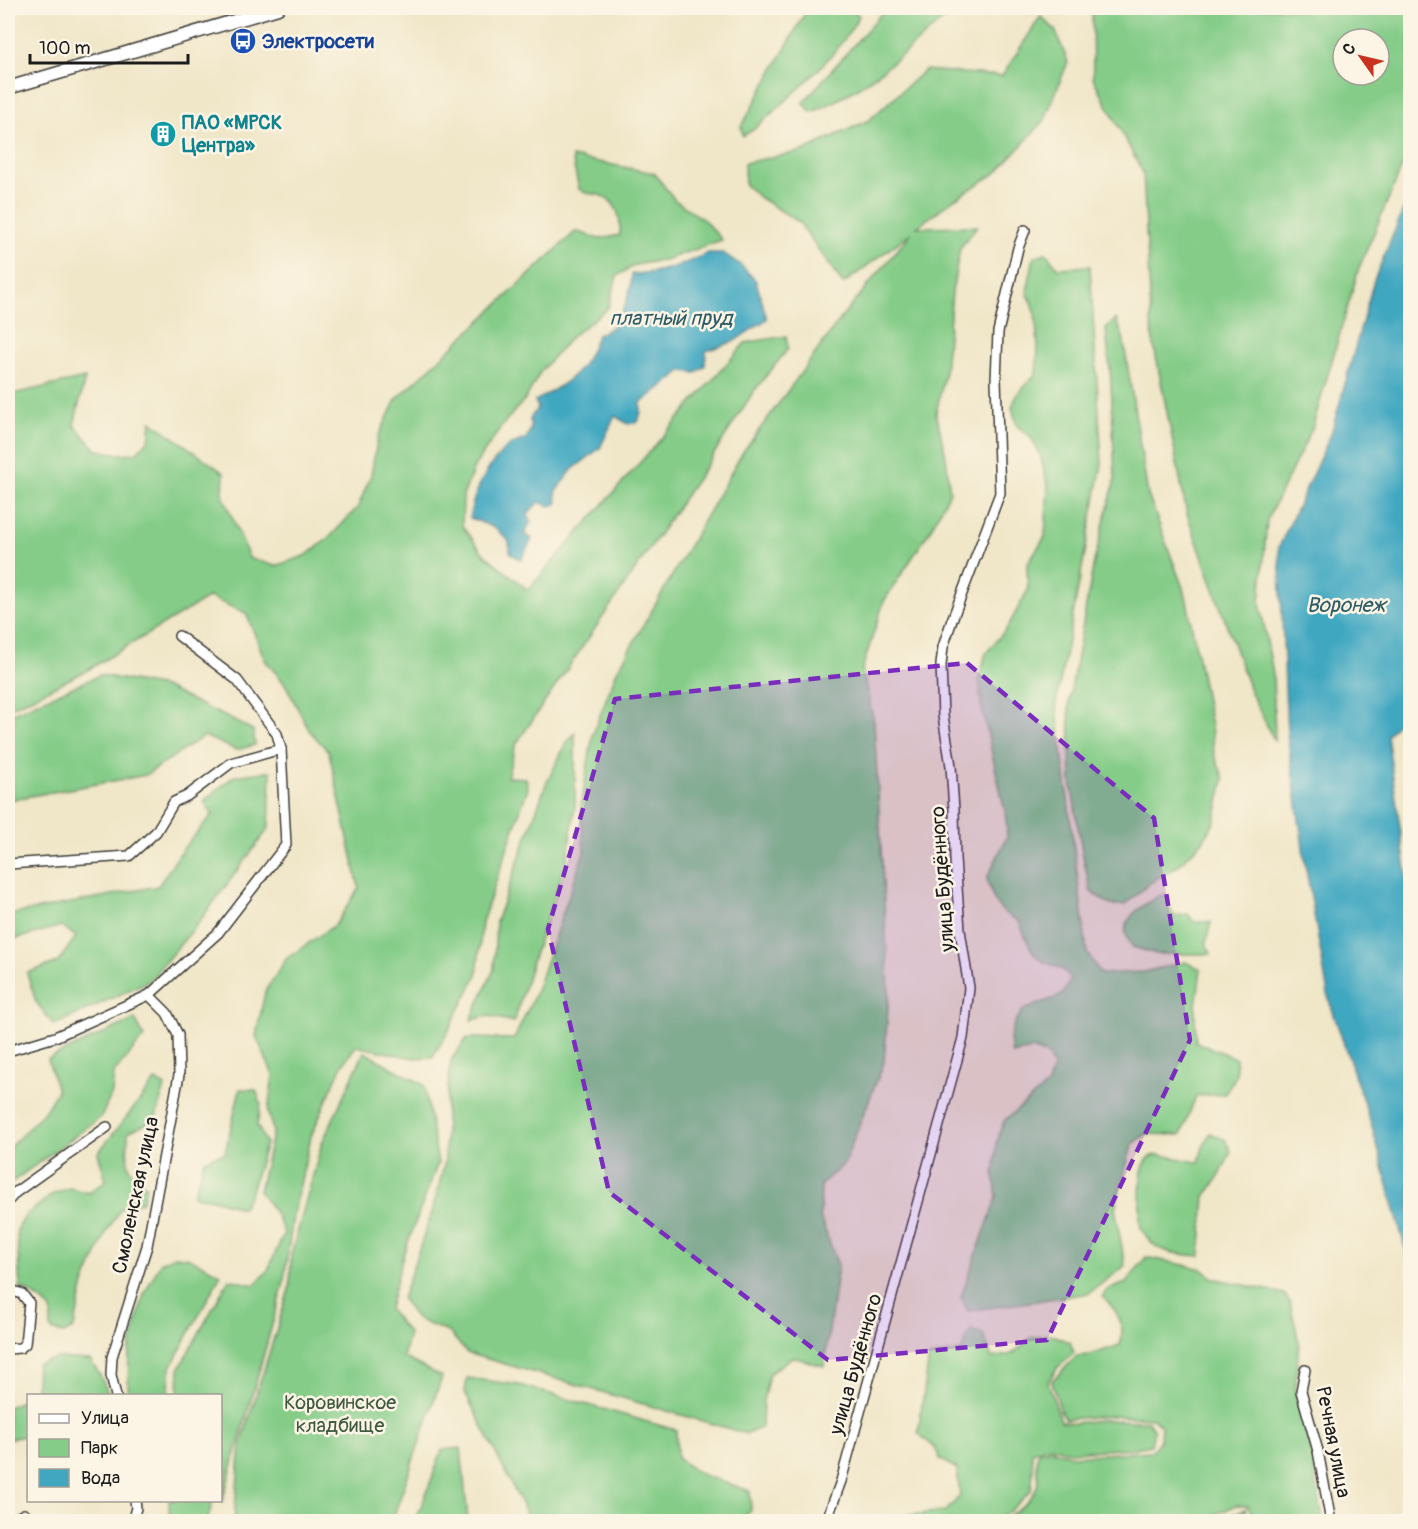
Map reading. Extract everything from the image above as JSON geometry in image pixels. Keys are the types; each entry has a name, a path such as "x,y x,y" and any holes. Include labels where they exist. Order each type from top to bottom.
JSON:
{"main road":[{"path":"8,88 278,8"}],"street":[{"name":"улица Будённого","path":"826,1521 841,1481 889,1312 963,1038 967,1013 969,988 960,930 951,766 943,716 941,665 943,647 952,620 1000,493 996,380 998,332 1018,248 1025,230"},
{"path":"8,1051 55,1037 149,995 218,933 286,845 281,749 277,734 237,680 179,636"},
{"path":"8,864 129,856 156,832 174,802 187,796 231,763 281,749"},
{"name":"Смоленская улица","path":"116,1394 111,1375 112,1357 147,1246 179,1075 178,1035 167,1013 149,995"},
{"path":"8,1201 16,1192 107,1127"},
{"path":"8,1289 22,1294 29,1303 25,1344 20,1348 8,1350"},
{"name":"Речная улица","path":"1305,1370 1301,1391 1318,1452 1330,1521"},
{"path":"132,1521 135,1502"},
{"path":"9,1521 24,1514 37,1521"}],"highlighted area":[{"path":"967,663 1154,818 1190,1040 1047,1340 828,1360 609,1192 548,929 615,699"}],"green space":[{"path":"808,8 851,8 859,16 825,63 753,130 743,136 741,127"},
{"path":"886,8 901,8 918,13 928,8 950,8 950,14 868,81 812,112 803,103"},
{"path":"1092,8 1410,8 1410,148 1359,268 1312,429 1267,520 1260,603 1273,674 1275,742 1251,693 1187,514 1152,336 1143,173 1093,78"},
{"path":"1041,16 1055,30 1068,62 1044,121 996,173 953,200 917,227 977,226 960,248 952,292 945,372 936,413 946,457 950,492 929,532 884,601 862,669 874,722 889,993 884,1062 844,1164 821,1184 820,1217 838,1265 824,1366 792,1357 769,1374 763,1401 762,1427 747,1434 467,1353 450,1333 416,1319 402,1299 432,1212 445,1162 446,1107 451,1060 467,1038 514,1039 535,994 584,852 581,806 593,734 616,673 743,452 842,317 912,232 843,284 799,222 760,198 745,185 744,163 803,151 869,120 925,70 1002,76"},
{"path":"572,157 654,173 675,200 704,220 722,240 668,259 635,265 617,276 608,308 572,336 541,371 526,398 504,423 475,465 463,496 462,526 483,553 528,590 745,343 786,336 788,349 754,391 708,463 516,744 507,777 526,778 528,788 482,922 477,975 445,1037 432,1057 413,1058 356,1046 342,1065 311,1136 293,1216 283,1286 222,1502 226,1465 222,1451 222,1394 178,1394 179,1369 229,1279 254,1285 267,1272 284,1233 276,1214 259,1191 273,1131 268,1112 273,1075 256,1036 265,992 286,959 336,924 359,888 329,752 309,730 285,684 265,660 246,613 209,597 86,671 8,709 8,395 85,378 74,425 97,450 119,454 136,453 149,440 151,421 224,473 223,495 249,558 275,566 305,556 329,538 358,507 371,475 378,437 396,400 576,231 599,239 620,235 619,218 612,203 602,196 579,189"},
{"path":"1046,253 1058,268 1090,266 1102,464 1056,703 1087,953 1101,974 1144,972 1185,962 1201,969 1195,1013 1196,1042 1236,1058 1236,1076 1225,1094 1196,1096 1181,1135 1146,1134 1132,1145 1115,1208 1125,1266 1089,1293 968,1311 961,1297 997,1197 994,1175 997,1142 1004,1121 1048,1084 1053,1067 1048,1055 1031,1049 1012,1054 1010,1037 1015,1022 1023,1010 1062,995 1071,979 1058,967 1036,956 1028,944 1019,921 1001,909 989,886 987,878 1007,837 1006,815 981,705 979,678 986,653 1007,628 1028,590 1027,564 1045,537 1048,487 1040,454 1030,436 1017,426 1012,407 1017,395 1036,374 1038,347 1035,311 1027,292 1034,257"},
{"path":"1116,319 1123,337 1148,495 1186,596 1211,726 1214,754 1224,779 1215,821 1202,842 1178,866 1151,882 1125,905 1111,905 1091,892 1071,782 1069,701 1094,562 1115,480 1111,381 1106,329"},
{"path":"100,675 164,687 253,730 255,745 236,750 204,736 146,775 8,800 8,715"},
{"path":"575,733 575,807 567,860 533,958 514,1022 489,1016 471,1020 494,969 496,922 546,784 566,744"},
{"path":"271,771 269,828 196,926 149,981 54,1025 36,1002 27,973 58,962 76,937 62,926 8,941 8,915 158,886 183,849 212,815 204,801 234,776"},
{"path":"1163,894 1174,916 1188,914 1194,922 1211,922 1206,943 1211,954 1157,954 1133,947 1126,935 1128,922 1137,910"},
{"path":"135,1019 144,1037 114,1073 112,1093 101,1117 8,1185 8,1149 45,1111 57,1091 48,1059"},
{"name":"Коровинское кладбище","path":"364,1052 424,1085 438,1163 403,1255 389,1309 409,1334 403,1357 442,1377 392,1521 237,1521 234,1519 241,1444 290,1286 291,1255 322,1143"},
{"path":"156,1080 165,1087 155,1120 128,1132 127,1156 130,1169 146,1186 142,1202 121,1208 106,1233 84,1284 74,1328 64,1334 51,1330 51,1309 20,1287 17,1230 26,1215 53,1194 69,1188 89,1193 106,1180 98,1153"},
{"path":"240,1089 256,1090 261,1104 257,1125 266,1143 251,1191 242,1208 213,1199 193,1196 204,1161 225,1153"},
{"path":"1210,1133 1226,1140 1231,1152 1220,1175 1205,1197 1200,1256 1162,1250 1152,1243 1141,1228 1141,1188 1144,1166 1149,1158 1158,1155 1199,1162"},
{"path":"174,1256 187,1257 221,1274 171,1367 168,1394 135,1394 128,1392 129,1351 144,1294 161,1262"},
{"path":"1146,1257 1202,1269 1213,1278 1284,1294 1290,1302 1299,1342 1295,1392 1311,1449 1323,1521 1257,1521 1248,1506 1237,1505 1204,1521 1001,1521 1024,1505 1034,1494 1038,1481 1038,1452 1050,1449 1072,1456 1152,1451 1160,1440 1161,1426 1153,1418 1113,1416 1065,1419 1052,1381 1077,1356 1090,1355 1120,1345 1122,1331 1119,1318 1102,1297 1107,1290 1126,1283"},
{"path":"971,1330 983,1334 992,1358 1012,1354 1031,1338 1049,1334 1070,1342 1074,1353 1057,1368 1048,1382 1061,1421 1074,1423 1101,1420 1148,1421 1154,1430 1151,1445 1073,1452 1050,1446 1032,1452 1031,1491 1010,1511 994,1521 884,1521 884,1518 946,1511 960,1496 957,1469 940,1459 935,1448 918,1433 929,1357 961,1351"},
{"path":"58,1358 90,1360 109,1394 30,1394 36,1388 37,1364"},
{"path":"467,1378 519,1385 676,1430 677,1458 700,1474 750,1491 751,1510 740,1521 530,1521 465,1392"},
{"path":"27,1396 27,1436 11,1438 8,1441 8,1407"},
{"path":"461,1448 468,1521 414,1521 442,1450"},
{"path":"169,1502 213,1502 207,1522 170,1521"},
{"path":"1246,1509 1243,1521 1211,1521"}],"water":[{"name":"Воронеж","path":"1410,194 1410,710 1387,735 1410,897 1410,1265 1372,1127 1329,1000 1306,869 1287,733 1279,547 1331,434 1374,280"},
{"name":"платный пруд","path":"708,253 723,253 741,265 756,281 767,319 733,342 706,351 705,366 696,373 682,371 641,403 638,422 628,424 615,416 600,448 572,470 556,491 557,504 549,506 539,502 528,514 531,522 524,534 532,539 521,560 510,553 509,541 495,528 470,518 476,494 488,470 505,450 526,439 531,428 530,418 538,408 535,401 574,375 587,359 597,335 614,324 626,303 632,274 671,268"}],"place":[{"name":"Электросети","path":"243,41"},
{"name":"ПАО «МРСК Центра»","path":"163,134"}]}
